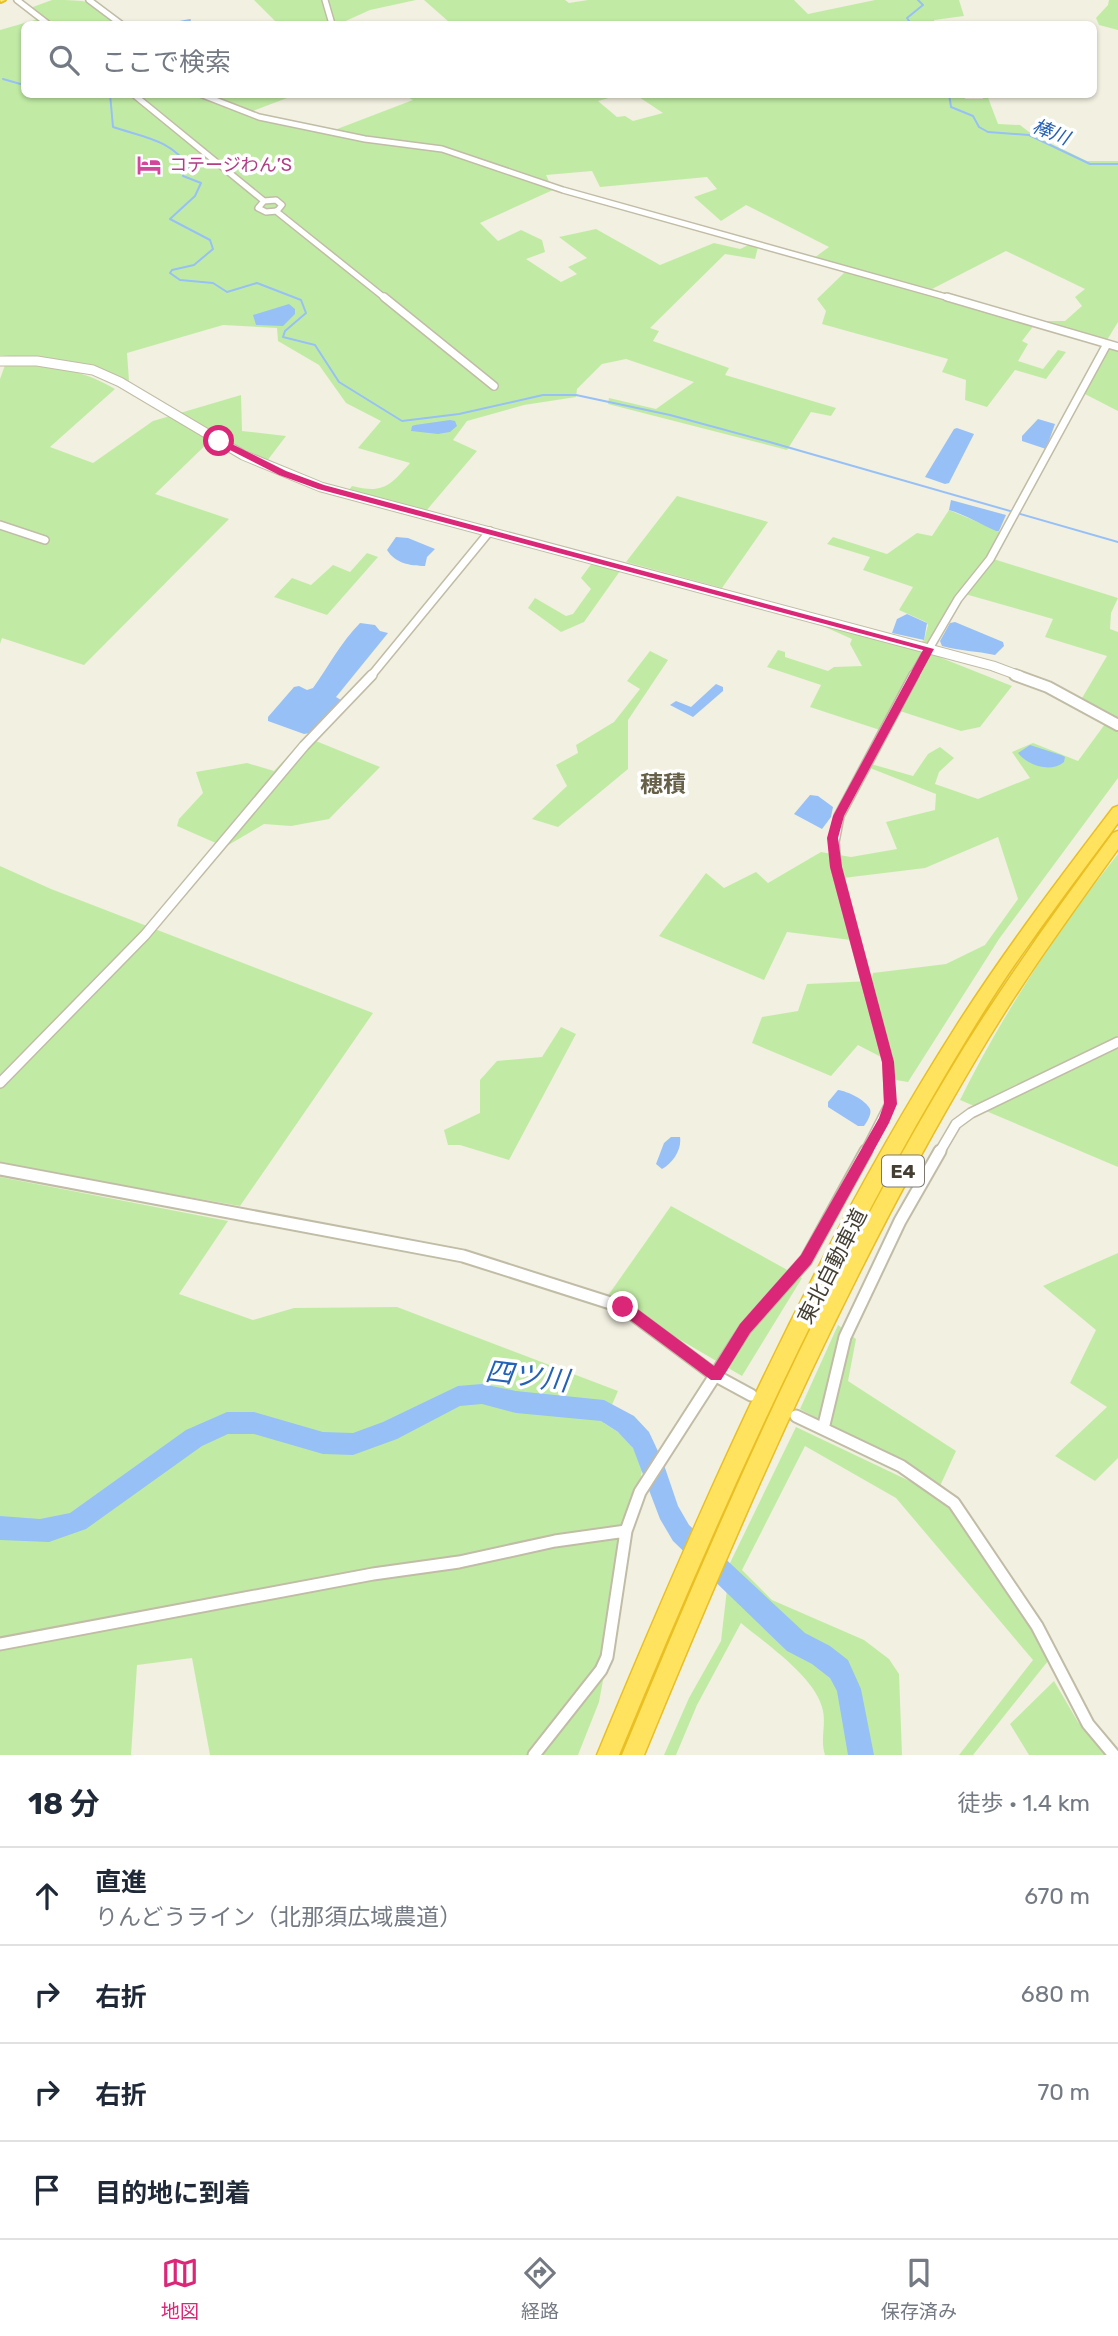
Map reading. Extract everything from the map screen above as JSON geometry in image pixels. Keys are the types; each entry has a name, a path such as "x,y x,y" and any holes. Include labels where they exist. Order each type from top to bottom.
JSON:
{"highway":[{"name":"東北自動車道","path":"608,1755 711,1514 801,1324 888,1159 994,985 1055,894 1118,812"},
{"name":"東北自動車道","path":"633,1755 728,1528 826,1320 907,1165 1010,991 1118,837"}],"street":[{"path":"18,0 44,21"},
{"path":"89,0 117,21"},
{"path":"325,0 331,21"},
{"path":"138,98 264,201 281,203 282,207 276,211"},
{"path":"210,98 259,117 365,139 442,149 562,190 902,283 1118,347"},
{"path":"264,201 259,204 260,209 276,211 494,386"},
{"path":"534,1755 595,1678 607,1657 626,1531 640,1492 745,1329 806,1260 870,1148 890,1104 888,1062 836,867 833,838 839,816 929,649 958,599 990,559 1108,344"},
{"path":"0,361 37,361 93,370 120,382 243,455 321,487 993,666 1064,696 1118,725"},
{"path":"0,525 44,540"},
{"path":"0,1083 145,935 304,746 366,682 490,531"},
{"path":"823,1429 845,1338 900,1221 956,1124 971,1113 1118,1042"},
{"path":"0,1169 463,1256 623,1307 716,1376 751,1395"},
{"path":"796,1416 939,1488 954,1503 1038,1626 1088,1724 1114,1755"},
{"path":"0,1644 373,1574 459,1562 555,1541 626,1531"}],"green space":[{"path":"52,0 74,0 99,6 119,21 32,21 42,18 30,8"},
{"path":"254,0 416,0 370,10 346,21 275,21"},
{"path":"424,0 565,0 569,3 588,0 794,0 808,14 875,0 959,0 964,16 934,21 448,21"},
{"path":"1109,0 1118,0 1118,30 1099,25 1096,18 1108,5"},
{"path":"21,24 21,98 287,98 253,111 265,117 332,131 413,100 409,98 608,98 598,101 617,117 625,116 633,121 663,113 640,98 988,98 998,124 1020,125 1033,135 1087,161 1118,161 1118,322 1104,345 1118,349 1118,411 1079,391 1104,346 1035,324 1022,341 1028,344 1018,361 1043,369 1058,350 1066,352 1046,379 1015,370 987,407 965,400 966,380 942,372 948,359 822,324 826,311 817,299 845,272 758,247 755,259 725,254 650,328 659,331 653,341 729,368 725,375 836,408 831,416 811,412 787,450 608,404 609,398 656,409 694,382 626,359 602,364 577,389 576,397 524,405 467,421 453,440 477,451 426,511 349,490 352,486 371,489 385,486 410,463 358,448 381,421 346,403 319,365 278,341 277,328 223,325 127,353 129,381 78,363 0,355 0,30","holes":["592,171 600,187 707,177 717,189 694,197 721,221 746,205 829,247 814,258 755,242 740,249 714,243 660,265 596,229 559,237 587,258 568,267 577,274 561,282 526,259 545,252 542,240 521,230 498,241 480,223 553,190 546,175","1006,251 1085,289 1075,297 1082,306 1065,321 1044,321 932,289"]},
{"path":"26,364 72,371 115,389 50,447 93,463 153,421 241,395 242,431 286,436 267,461 216,435 155,494 229,519 84,665 2,638 0,644 0,379 5,365"},
{"path":"677,496 768,522 722,588 626,562"},
{"path":"949,510 1002,532 987,557 1118,598 1111,613 1110,629 1118,632 1118,718 1082,698 1107,656 1045,637 1053,619 965,594 935,646 921,642 928,625 926,622 899,610 913,587 863,570 870,557 827,544 833,537 887,554 917,533 932,536"},
{"path":"367,553 378,557 327,615 274,597 292,578 311,585 333,565 350,572"},
{"path":"592,563 620,571 584,622 561,632 528,608 535,598 566,616 573,614 591,589 581,578"},
{"path":"816,623 934,655 1012,686 980,727 961,731 900,711 889,733 810,707 821,685 767,667 778,650 785,652 785,657 828,671 834,667 862,666 850,644 852,639"},
{"path":"650,651 668,660 628,720 628,769 558,827 532,819 567,786 556,765 578,753 576,745 614,722 640,689 627,681"},
{"path":"1105,724 1118,731 1118,778 999,939 908,1082 896,1080 883,1058 858,1045 831,1076 752,1043 762,1017 798,1011 807,984 871,981 873,973 946,964 985,945 1018,899 998,837 925,868 835,879 851,940 787,932 764,980 659,936 706,873 724,888 756,872 768,883 821,852 851,857 897,849 886,822 935,810 936,794 870,768 871,764 913,776 928,754 940,747 954,758 939,772 935,784 978,799 1030,778 1012,752 1033,743 1078,761"},
{"path":"306,737 380,767 329,819 291,826 264,824 225,847 177,826 179,819 203,793 196,772 247,763 274,771"},
{"path":"1118,854 1118,1167 960,1100 1033,973"},
{"path":"0,866 51,889 373,1013 240,1206 0,1164"},
{"path":"561,1027 576,1034 509,1160 460,1145 448,1145 444,1130 480,1113 480,1080 497,1061 542,1057"},
{"path":"0,1177 228,1221 179,1294 253,1320 294,1308 397,1307 618,1391 604,1423 627,1438 643,1465 599,1702 578,1755 210,1755 192,1658 137,1665 131,1755 0,1755"},
{"path":"671,1206 802,1278 742,1376 607,1297"},
{"path":"1118,1253 1118,1458 1095,1481 1055,1456 1107,1407 1070,1383 1096,1330 1043,1286"},
{"path":"838,1325 856,1339 848,1381 956,1451 940,1486 800,1409"},
{"path":"796,1427 937,1494 956,1517 1031,1626 1048,1661 973,1755 959,1755 1033,1660 896,1498 805,1446 742,1570 772,1600 864,1640 889,1659 899,1674 902,1755 825,1755 823,1711 811,1686 789,1662 741,1623 697,1705 676,1755 664,1755 689,1698 721,1641 730,1563"},
{"path":"1054,1681 1078,1722 1108,1755 1029,1755 1010,1724"}],"water":[{"path":"289,304 295,309 295,314 283,326 256,325 253,315"},
{"path":"1038,419 1055,424 1046,449 1022,441 1022,436"},
{"path":"455,421 457,426 450,432 438,434 411,431 415,425"},
{"path":"954,429 974,434 949,483 925,477"},
{"path":"951,500 1006,515 999,531 949,510"},
{"path":"396,537 408,538 435,549 427,557 425,566 403,563 390,554 387,550"},
{"path":"907,614 927,623 924,640 892,633 897,619"},
{"path":"955,622 1003,642 1004,646 995,655 942,646 940,641 950,623"},
{"path":"360,623 375,625 380,631 388,633 336,697 341,700 310,733 304,734 268,721 268,717 294,687 307,690 313,688"},
{"path":"716,684 723,687 723,691 693,717 670,705 676,701 691,707"},
{"path":"1030,745 1065,757 1064,762 1046,767 1022,758 1018,753"},
{"path":"810,795 818,796 833,807 831,817 822,829 794,814"},
{"path":"838,1090 856,1096 868,1106 870,1113 864,1126 858,1126 828,1107 828,1102"},
{"path":"671,1137 680,1137 680,1146 673,1159 662,1169 656,1164 664,1143"}],"waterway":[{"name":"棒川","path":"909,21 907,18 923,5 918,0"},
{"path":"185,21 190,20"},
{"path":"3,79 21,84"},
{"path":"110,98 113,127 166,146 183,159 190,169 183,173 183,176 201,183 195,196 170,219 210,240 213,249 194,265 172,270 170,273 180,280 213,283 227,292 257,283 301,300 306,313 285,331 283,337 315,345 339,382 402,421 459,414 543,395 576,395 670,415 766,441 1118,542"},
{"name":"棒川","path":"950,98 951,107 973,116 979,127 988,132 1029,135 1090,164 1118,164"},
{"name":"四ツ川","path":"0,1528 40,1531 78,1521 194,1438 227,1423 254,1423 323,1443 353,1444 389,1431 458,1396 482,1394 516,1402 604,1411 626,1424 641,1440 652,1462 668,1511 681,1533 796,1642 821,1655 839,1669 849,1689 861,1755"}],"place":[{"name":"コテージわん’S","path":"149,165"}],"district":[{"name":"穂積","path":"663,784"}],"route":[{"path":"219,441 282,473 321,487 929,649 839,816 833,838 836,867 888,1062 890,1104 884,1119 806,1260 745,1329 716,1376 623,1307"}]}
